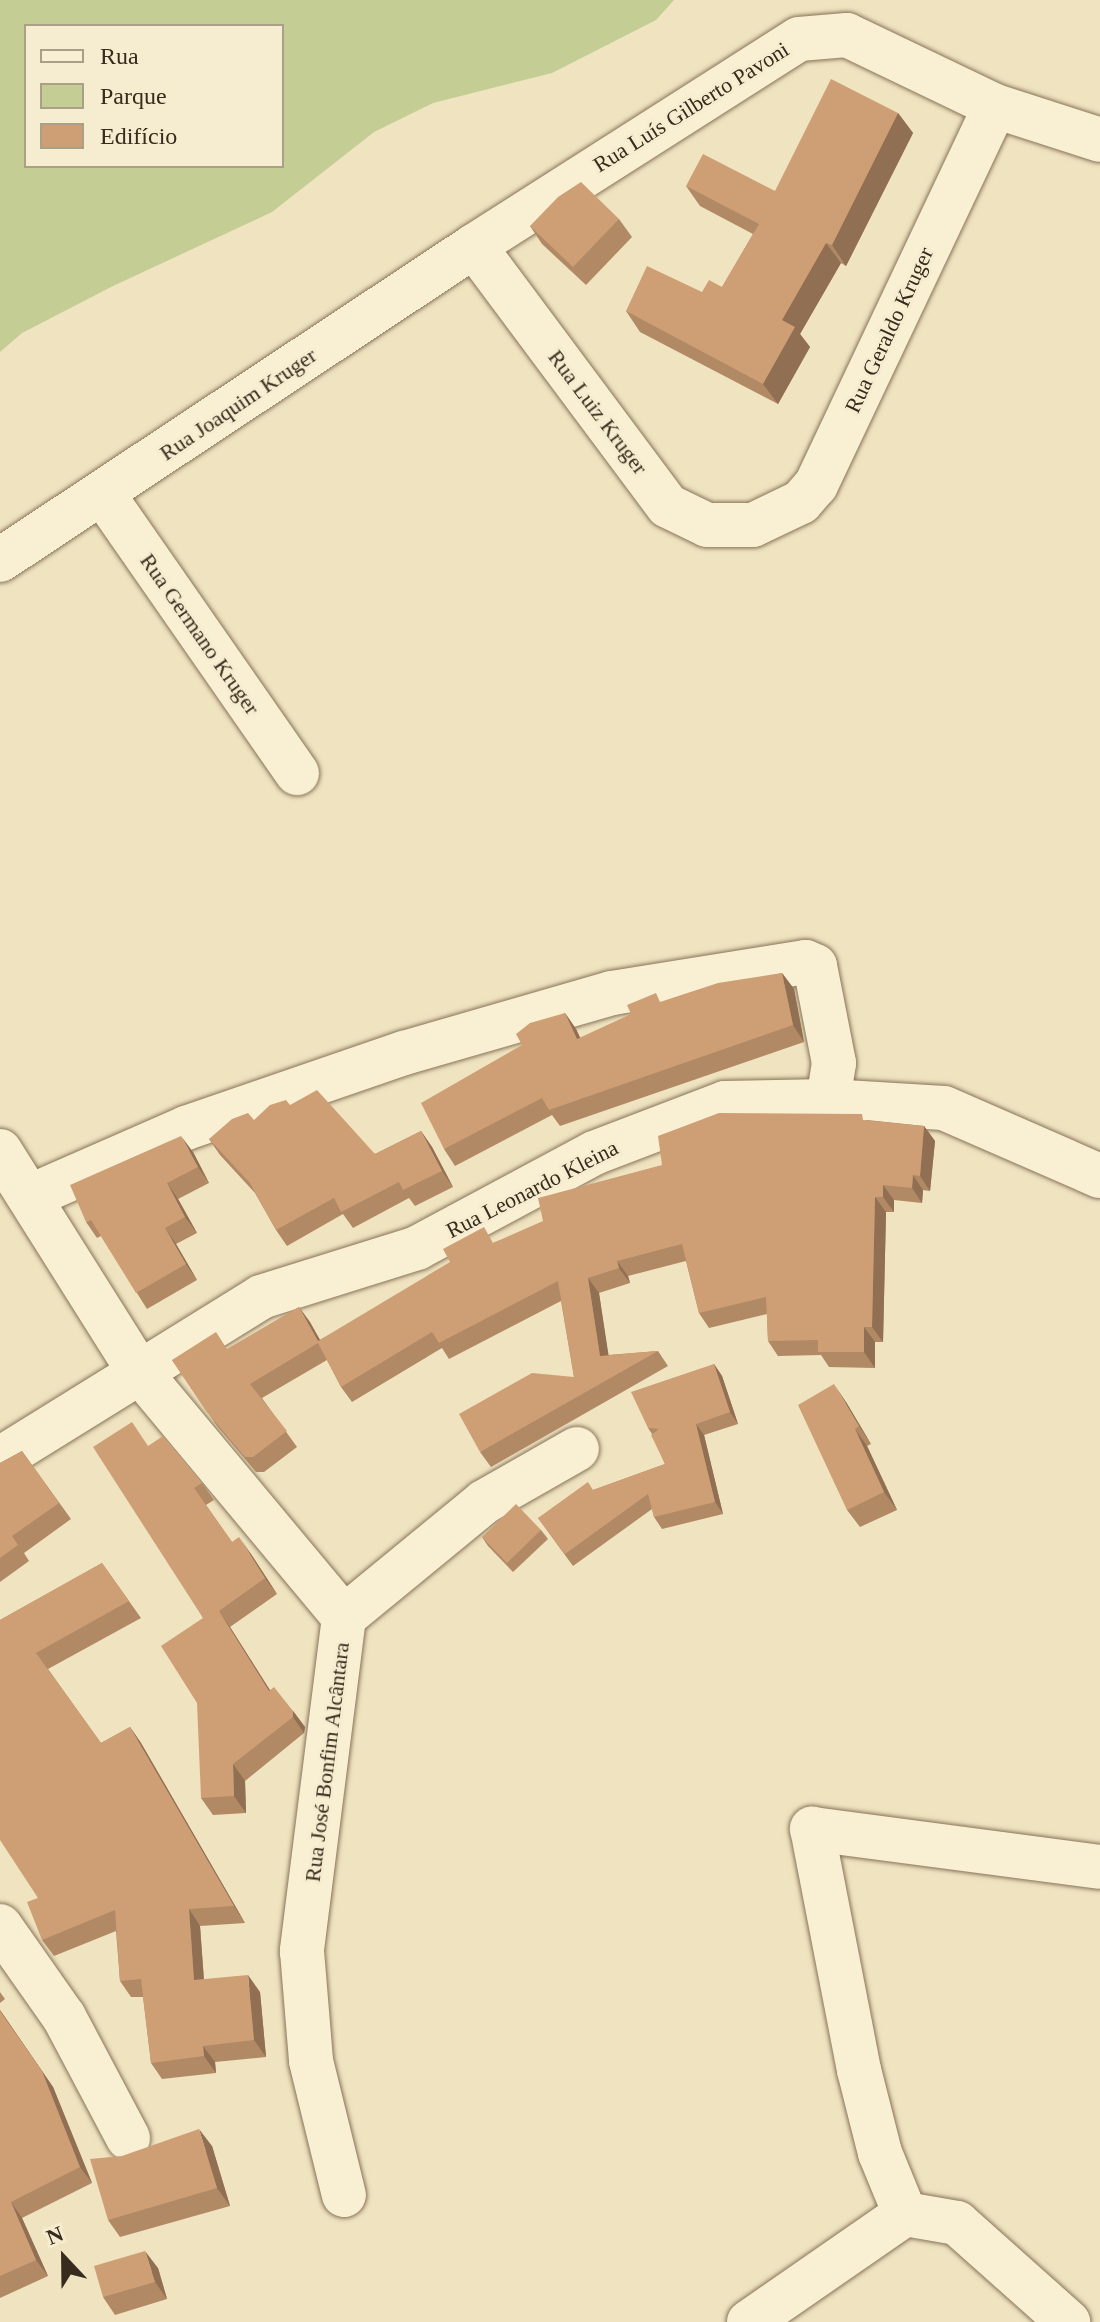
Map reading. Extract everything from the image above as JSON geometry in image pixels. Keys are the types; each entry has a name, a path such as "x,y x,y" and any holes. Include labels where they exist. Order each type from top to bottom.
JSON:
{"street":[{"name":"Rua Luís Gilberto Pavoni","path":"474,246 799,39 847,35 995,106 1100,140"},
{"name":"Rua Geraldo Kruger","path":"753,525 801,502 816,485 995,106"},
{"name":"Rua Joaquim Kruger","path":"0,560 474,246"},
{"name":"Rua Luiz Kruger","path":"474,246 668,506 707,525 753,525"},
{"name":"Rua Germano Kruger","path":"103,494 297,773"},
{"path":"31,1196 186,1128 404,1053 612,993 806,962 815,966 834,1063 828,1101"},
{"name":"Rua Leonardo Kleina","path":"0,1459 138,1370 261,1297 417,1248 594,1153 725,1103 828,1101 944,1108 1100,1176"},
{"name":"Rua José Bonfim Alcântara","path":"0,1151 138,1370 344,1617 302,1951 311,2061 344,2195"},
{"path":"344,1617 484,1502 577,1449"},
{"path":"905,2214 880,2153 859,2070 812,1829 1100,1867"},
{"path":"0,1926 64,2017 128,2138"},
{"path":"749,2322 905,2214 957,2223 1068,2322"}],"green space":[{"path":"0,0 674,0 656,20 552,73 433,103 374,132 272,212 113,286 22,333 0,352"}],"building":[{"path":"831,79 898,113 832,245 826,243 782,320 795,327 763,384 626,311 647,266 702,292 709,280 722,287 759,224 686,186 703,154 775,191"},
{"path":"581,182 619,219 573,267 530,226 558,197"},
{"path":"782,973 793,1025 549,1110 542,1098 444,1149 421,1103 522,1045 516,1034 530,1023 565,1013 577,1039 631,1014 627,1005 656,993 660,1002 718,983"},
{"path":"317,1090 375,1154 421,1131 442,1171 403,1190 399,1182 341,1212 334,1198 276,1230 250,1183 209,1139 232,1119 248,1113 254,1120 270,1105 286,1100 290,1105"},
{"path":"719,1113 862,1114 863,1120 924,1126 920,1176 913,1175 912,1188 883,1185 883,1197 875,1197 872,1327 864,1327 864,1352 818,1352 818,1340 768,1341 766,1297 699,1313 682,1244 617,1261 619,1268 588,1278 600,1356 658,1351 480,1452 459,1414 532,1373 574,1377 558,1281 439,1343 432,1332 341,1387 318,1343 250,1384 287,1431 253,1457 245,1457 206,1411 172,1360 216,1332 227,1349 299,1307 318,1341 450,1262 443,1249 484,1227 493,1243 543,1221 538,1198 662,1165 658,1136"},
{"path":"181,1136 198,1167 167,1183 185,1217 165,1228 186,1264 136,1293 91,1220 86,1222 70,1185"},
{"path":"714,1364 730,1412 696,1424 715,1502 654,1517 648,1494 565,1554 538,1518 588,1482 593,1490 665,1464 651,1435 659,1429 648,1428 631,1392"},
{"path":"834,1384 859,1426 855,1429 884,1492 847,1510 798,1405"},
{"path":"132,1422 148,1446 163,1436 202,1483 194,1488 232,1542 239,1537 265,1578 219,1611 269,1691 274,1687 293,1711 293,1717 233,1764 234,1796 201,1798 197,1703 161,1646 203,1618 93,1447"},
{"path":"22,1451 59,1503 12,1536 18,1545 0,1558 0,1463"},
{"path":"516,1504 541,1530 507,1563 482,1537"},
{"path":"102,1563 129,1601 36,1653 101,1743 130,1727 234,1906 189,1909 194,1980 248,1975 254,2040 203,2046 204,2056 151,2063 141,1979 120,1981 115,1910 42,1940 27,1902 38,1898 0,1840 0,1620"},
{"path":"0,2011 42,2071 80,2167 11,2202 36,2260 0,2276"},
{"path":"199,2129 217,2188 108,2220 90,2159 122,2156"},
{"path":"145,2251 155,2282 103,2297 94,2266"}]}
